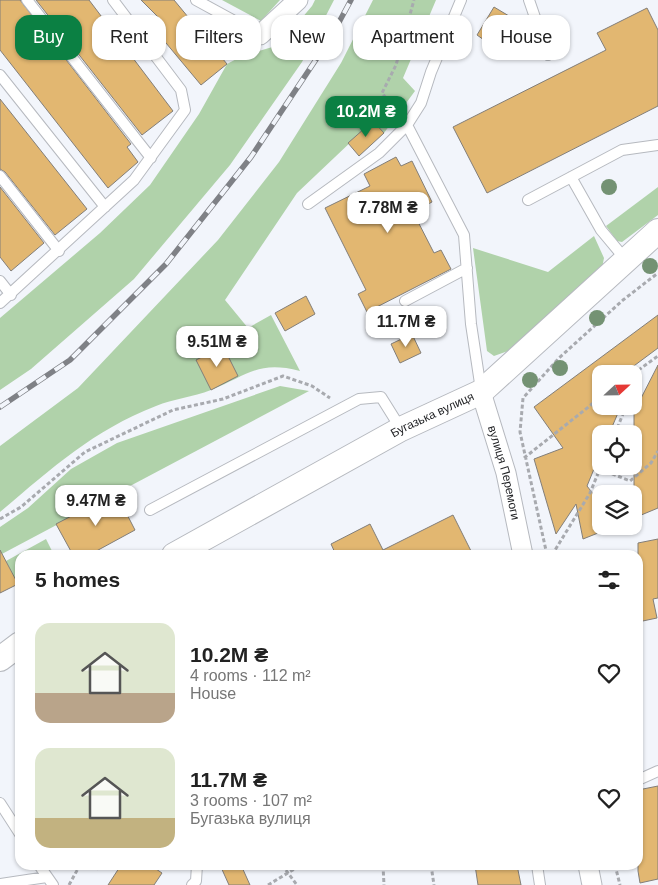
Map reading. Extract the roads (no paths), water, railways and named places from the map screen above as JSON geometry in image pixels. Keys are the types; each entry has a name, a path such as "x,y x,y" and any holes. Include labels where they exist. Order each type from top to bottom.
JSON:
{"street":[{"path":"261,34 298,0"},
{"name":"Бугазька вулиця","path":"183,550 401,429 481,392 658,231"},
{"name":"вулиця Перемоги","path":"481,392 506,473 522,550"},
{"path":"0,659 15,648"},
{"path":"589,870 592,885"}],"lane":[{"path":"27,0 151,158"},
{"path":"0,303 59,251 134,180 185,110 181,90 112,0"},
{"path":"196,0 223,15"},
{"path":"308,204 379,153 408,125 421,103 431,72 461,0"},
{"path":"529,0 534,15"},
{"path":"0,75 106,207"},
{"path":"408,125 464,235 471,324 481,392"},
{"path":"528,200 622,150 658,145"},
{"path":"0,176 59,251"},
{"path":"571,177 601,230 626,260"},
{"path":"405,301 467,268"},
{"path":"0,281 11,295"},
{"path":"150,510 358,399 381,396 401,429"},
{"path":"643,778 658,771"},
{"path":"0,803 15,826"},
{"path":"0,884 50,881 43,870"},
{"path":"197,870 197,884"},
{"path":"537,870 540,885"}],"railway":[{"path":"0,407 70,360 166,264 251,157 331,37 351,0"}]}
